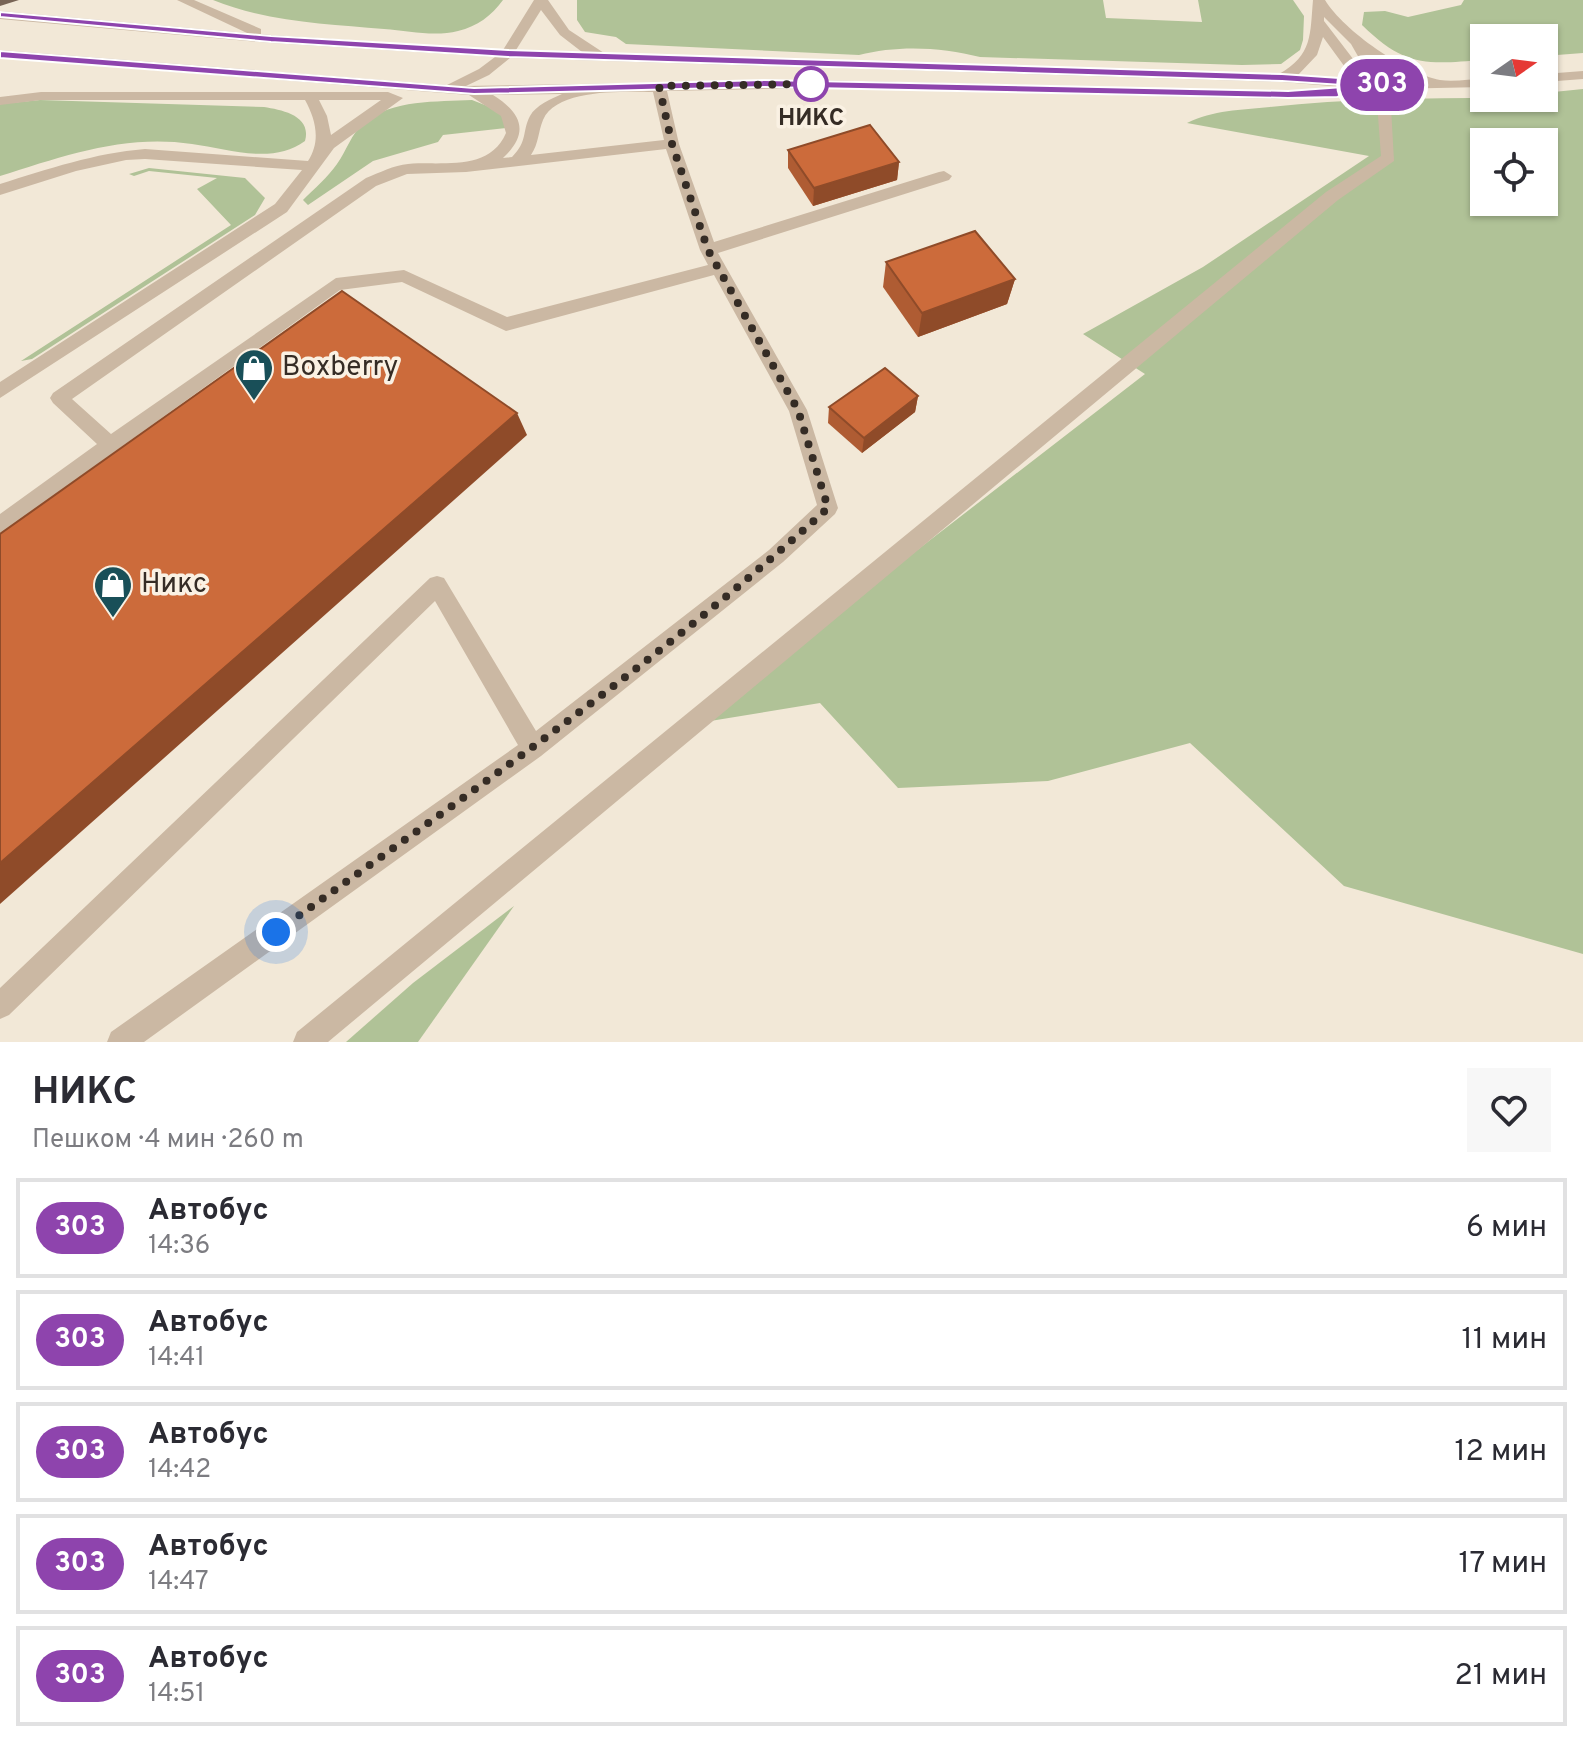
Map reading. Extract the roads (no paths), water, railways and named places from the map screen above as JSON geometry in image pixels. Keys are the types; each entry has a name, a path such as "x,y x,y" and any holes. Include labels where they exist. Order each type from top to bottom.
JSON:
{"main road":[{"path":"0,2 13,0"}],"street":[{"path":"183,0 271,39"},
{"path":"445,88 489,71 508,54 541,0"},
{"path":"541,0 549,16 581,46 594,53 622,58"},
{"path":"1282,78 1302,67 1314,52 1319,1"},
{"path":"307,1042 1332,196 1389,158 1383,85 1357,45 1319,1"},
{"path":"0,15 271,39 508,54 1282,78 1383,85 1470,84"},
{"path":"1317,21 1355,71 1383,85"},
{"path":"1357,45 1391,65 1445,86"},
{"path":"0,54 474,91 510,115 514,126 514,138 501,155 484,164"},
{"path":"1558,77 1583,75"},
{"path":"0,101 41,96 400,96 659,86 933,86 1288,95 1337,93 1383,85"},
{"path":"121,1042 533,748 776,556 828,508 798,410 713,259 672,144 659,86"},
{"path":"0,87 41,96"},
{"path":"518,160 535,137 536,118 550,105 583,88"},
{"path":"309,96 320,111 324,127 318,159"},
{"path":"0,391 281,208 298,194 318,159 352,124 400,96"},
{"path":"110,445 59,398 371,182 405,169 672,144"},
{"path":"0,190 73,166 121,155 318,159"},
{"path":"0,525 336,284 404,276 506,324 713,259 944,176"},
{"path":"0,1006 437,585 533,748"}],"place":[{"name":"НИКС","path":"811,84"},
{"name":"Boxberry","path":"254,402"},
{"name":"Никс","path":"113,619"}]}
